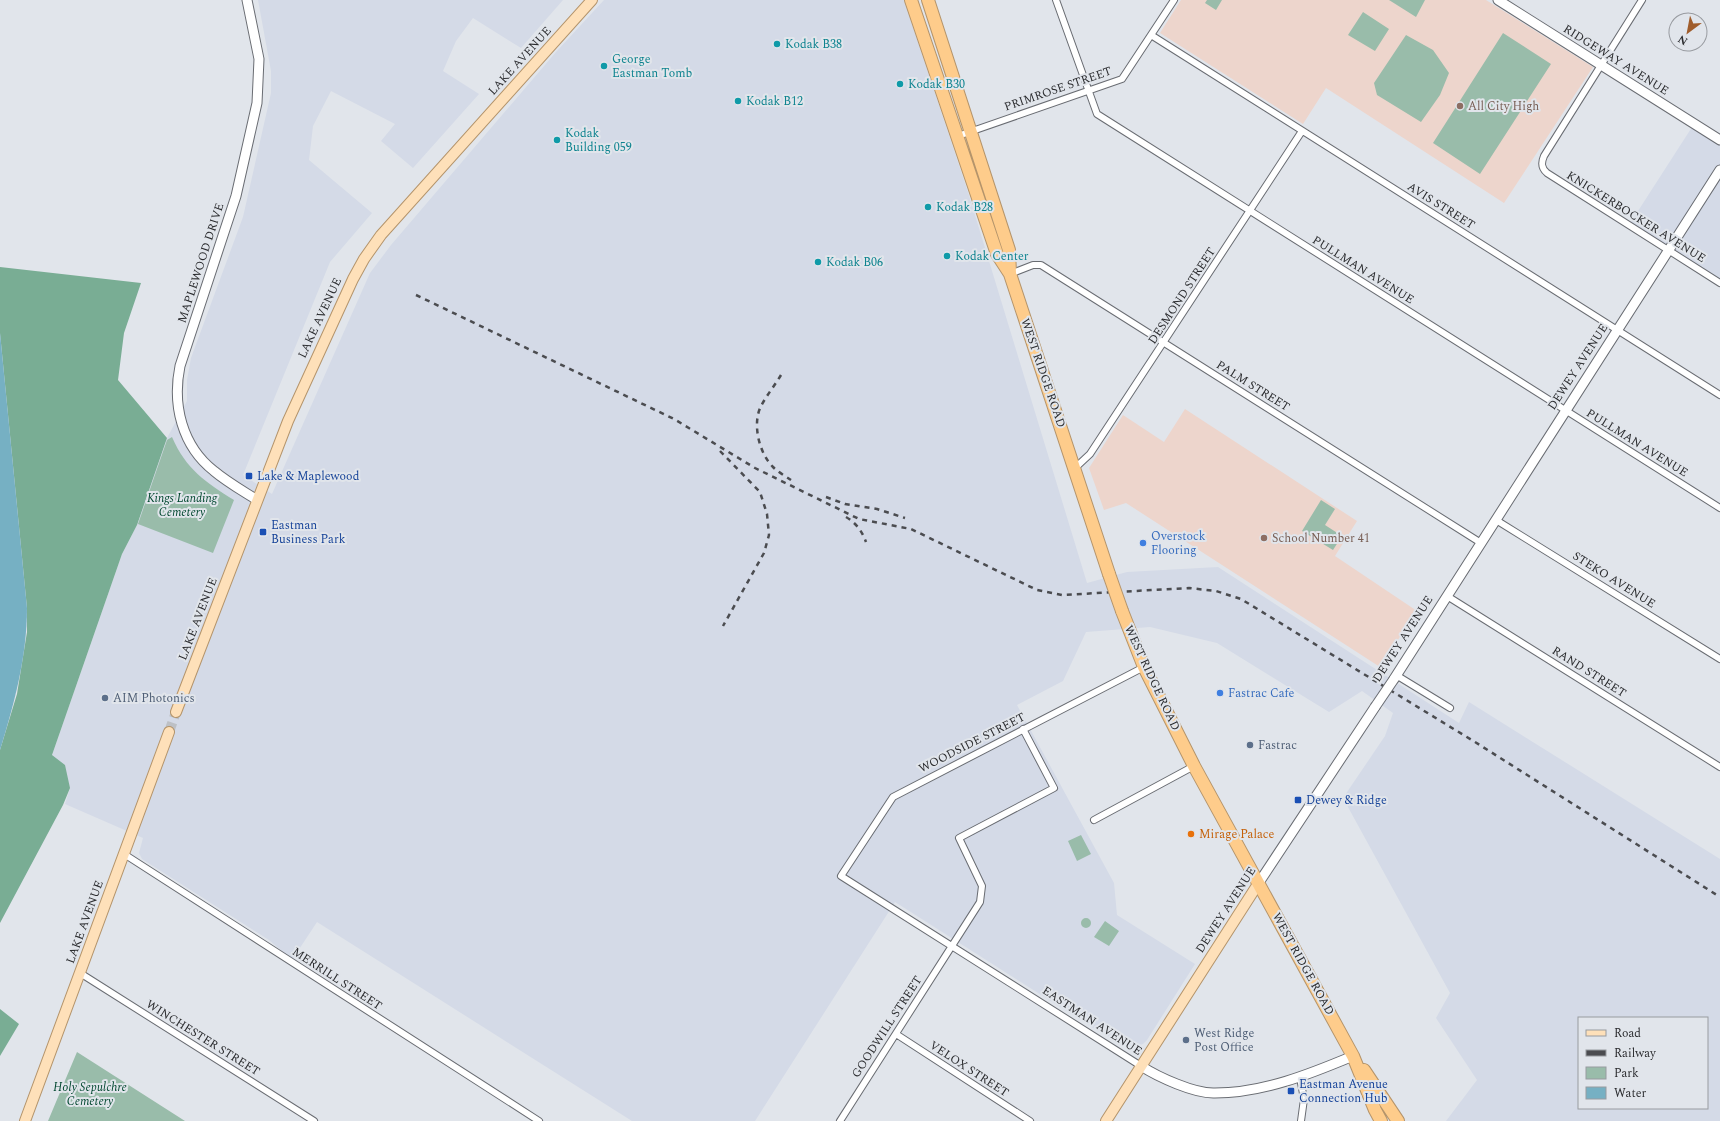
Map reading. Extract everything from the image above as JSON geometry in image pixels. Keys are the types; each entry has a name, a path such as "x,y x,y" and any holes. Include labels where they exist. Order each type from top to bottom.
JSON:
{"highway":[{"name":"WEST RIDGE ROAD","path":"911,0 997,254 1010,274 1122,611 1144,667 1194,766 1353,1056 1381,1121"},
{"name":"WEST RIDGE ROAD","path":"928,0 1009,250 1010,274"},
{"name":"WEST RIDGE ROAD","path":"1353,1056 1380,1091 1398,1121"}],"main road":[{"name":"LAKE AVENUE","path":"176,712 294,407 353,279 368,252 381,235 592,0"},
{"name":"LAKE AVENUE","path":"26,1121 169,732"},
{"name":"DEWEY AVENUE","path":"1106,1121 1258,884"}],"street":[{"name":"MAPLEWOOD DRIVE","path":"247,0 260,59 257,103 236,196 180,366 176,388 176,400 181,422 191,445 199,457 213,471 257,500"},
{"name":"PULLMAN AVENUE","path":"1056,0 1097,114 1720,508"},
{"name":"PRIMROSE STREET","path":"958,136 1089,91 1124,77 1174,0"},
{"name":"RIDGEWAY AVENUE","path":"1498,0 1720,140"},
{"path":"1601,65 1642,0"},
{"name":"AVIS STREET","path":"1151,35 1720,395"},
{"name":"KNICKERBOCKER AVENUE","path":"1601,65 1544,156 1542,168 1546,173 1720,283"},
{"name":"DESMOND STREET","path":"1075,468 1090,454 1165,343 1302,131"},
{"name":"DEWEY AVENUE","path":"1258,884 1375,708 1720,170"},
{"name":"PALM STREET","path":"1010,274 1033,265 1040,265 1481,543"},
{"name":"STEKO AVENUE","path":"1496,520 1720,659"},
{"name":"RAND STREET","path":"1447,596 1720,767"},
{"name":"WOODSIDE STREET","path":"841,876 893,797 1144,667"},
{"path":"1395,677 1450,708"},
{"name":"GOODWILL STREET","path":"840,1121 980,902 982,894 979,878 959,838 1054,788 1023,729"},
{"path":"1094,820 1194,766"},
{"name":"MERRILL STREET","path":"124,854 539,1121"},
{"name":"EASTMAN AVENUE","path":"841,876 1157,1077 1214,1094 1246,1090 1300,1078 1353,1056"},
{"name":"WINCHESTER STREET","path":"80,973 314,1121"},
{"name":"VELOX STREET","path":"896,1034 1030,1121"},
{"path":"1300,1078 1304,1099 1301,1121"}],"shaded area":[{"name":"Eastman Business Park","path":"258,0 563,0 521,48 473,18 456,41 443,71 479,94 413,168 381,141 395,124 331,91 313,126 309,160 372,213 330,262 243,475 272,494 370,273 391,245 556,52 604,0 904,0 968,192 1087,583 1127,572 1218,567 1459,723 1469,702 1720,859 1720,1121 1446,1121 1477,1080 1436,1018 1450,993 1343,798 1385,736 1393,713 1362,691 1329,712 1217,643 1150,627 1086,632 1063,681 1017,705 1114,883 1117,915 1195,964 1147,1040 1143,1044 1132,1047 1126,1046 1098,1031 895,902 755,1121 632,1121 317,922 292,960 269,940 142,859 139,853 143,838 65,804 70,788 52,755 122,554 137,525 167,438 187,401 187,380 191,358 243,217 271,93 271,71"},
{"name":"All City High","path":"1181,0 1486,0 1593,67 1504,203 1326,88 1303,124 1160,33"},
{"path":"1694,124 1720,140 1720,283 1629,225"},
{"name":"School Number 41","path":"1185,409 1357,521 1335,556 1417,611 1380,667 1126,503 1104,510 1089,468 1123,415 1164,442"}],"green space":[{"path":"1207,0 1222,0 1216,10 1205,3"},
{"path":"1389,0 1425,0 1416,17"},
{"path":"1363,12 1389,29 1375,51 1348,35"},
{"path":"1503,33 1551,64 1480,174 1433,143"},
{"path":"1406,35 1433,50 1449,73 1440,95 1421,122 1377,95 1374,83"},
{"path":"0,267 141,283 124,333 118,380 167,438 137,525 122,554 52,755 65,765 70,788 63,805 0,923 0,750 17,694 27,632 27,608 0,333"},
{"name":"Kings Landing Cemetery","path":"172,437 177,448 197,474 234,500 213,553 138,524 167,440"},
{"path":"1321,500 1335,509 1325,525 1342,536 1333,550 1302,531"},
{"path":"1081,835 1091,854 1077,861 1068,841"},
{"path":"1084,918 1088,918 1090,919 1090,927 1084,928 1081,925 1081,921"},
{"path":"1105,921 1119,931 1109,946 1094,937"},
{"path":"0,1009 19,1024 0,1056"},
{"name":"Holy Sepulchre Cemetery","path":"77,1052 185,1121 48,1121"}],"water":[{"path":"0,333 27,608 25,644 19,680 0,750"}],"tunnel":[{"path":"169,732 176,712"}],"railway":[{"path":"416,295 674,419 755,468 859,519 911,529 1037,590 1062,595 1189,588 1216,591 1241,599 1475,742 1720,897"},
{"path":"781,375 761,406 758,413 757,430 758,438 768,461 777,471 791,480"},
{"path":"720,451 760,492 767,514 769,535 764,553 723,626"},
{"path":"826,497 845,504 877,509 905,518"},
{"path":"846,517 853,522 863,534 866,542"}],"place":[{"name":"Kodak B38","path":"777,44"},
{"name":"George Eastman Tomb","path":"604,66"},
{"name":"Kodak B30","path":"900,84"},
{"name":"Kodak B12","path":"738,101"},
{"name":"All City High","path":"1460,106"},
{"name":"Kodak Building 059","path":"557,140"},
{"name":"Kodak B28","path":"928,207"},
{"name":"Kodak Center","path":"947,256"},
{"name":"Kodak B06","path":"818,262"},
{"name":"Lake & Maplewood","path":"249,476"},
{"name":"Eastman Business Park","path":"263,532"},
{"name":"School Number 41","path":"1264,538"},
{"name":"Overstock Flooring","path":"1143,543"},
{"name":"Fastrac Cafe","path":"1220,693"},
{"name":"AIM Photonics","path":"105,698"},
{"name":"Fastrac","path":"1250,745"},
{"name":"Dewey & Ridge","path":"1298,800"},
{"name":"Mirage Palace","path":"1191,834"},
{"name":"West Ridge Post Office","path":"1186,1040"},
{"name":"Eastman Avenue Connection Hub","path":"1291,1091"}]}
